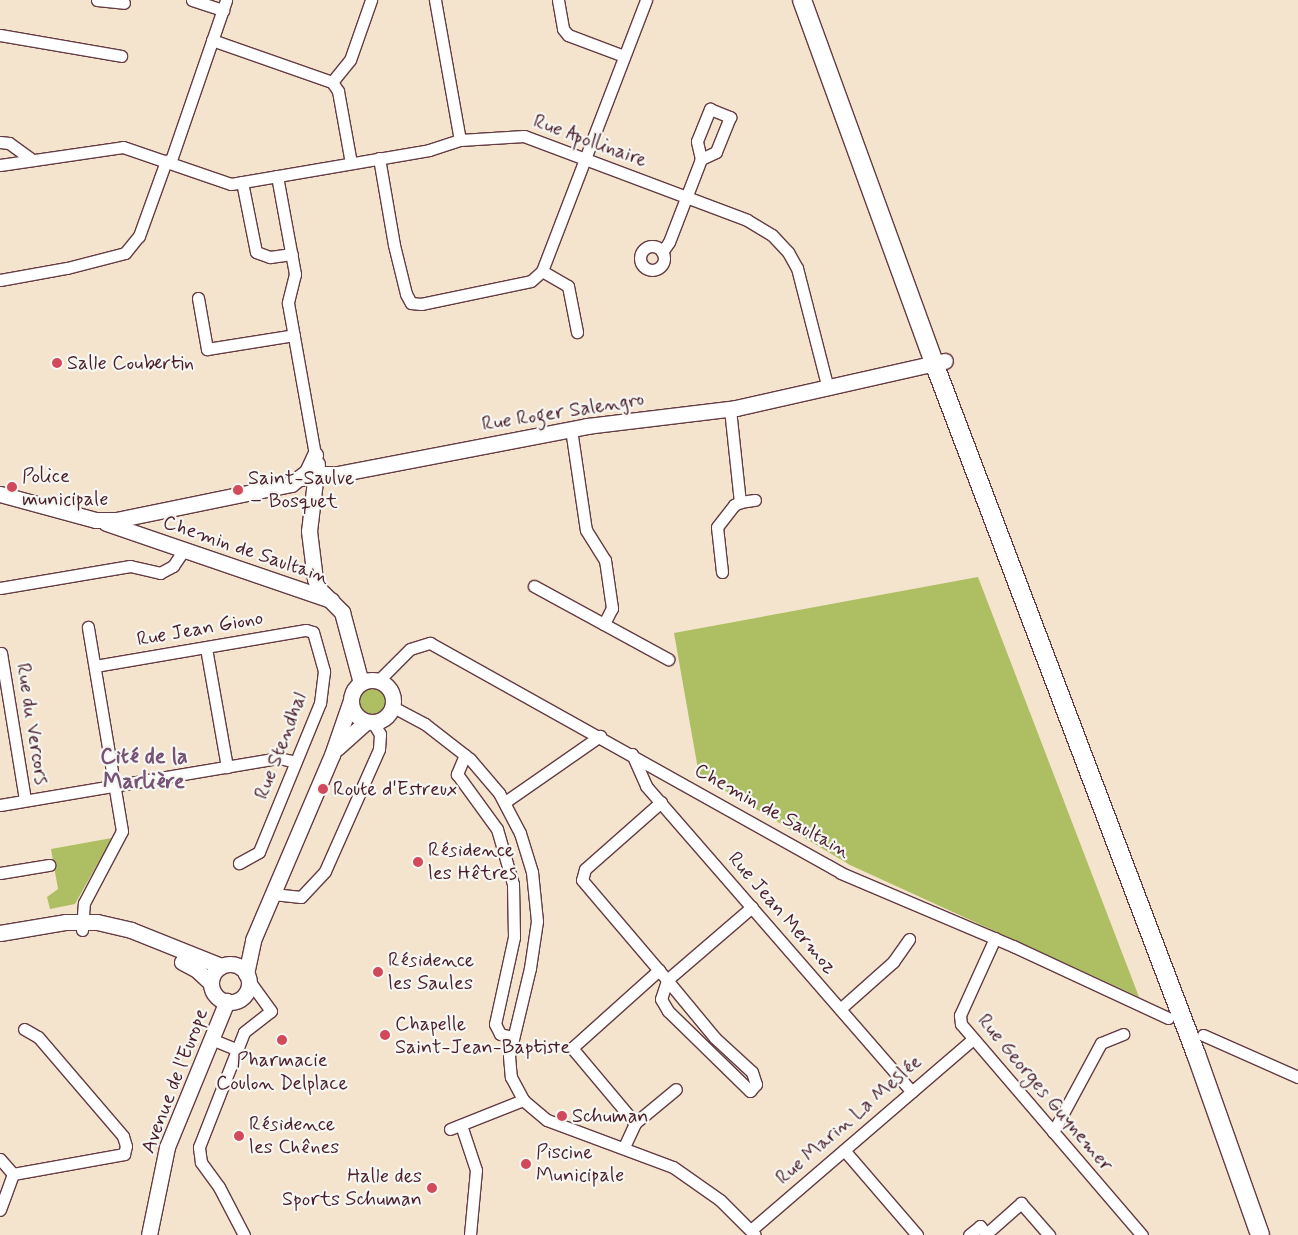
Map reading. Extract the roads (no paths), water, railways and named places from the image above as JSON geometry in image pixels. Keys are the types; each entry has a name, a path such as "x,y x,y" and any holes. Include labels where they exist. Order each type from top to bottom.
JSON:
{"main road":[{"path":"802,0 877,202 940,362 1022,590 1196,1054 1260,1235"},
{"path":"1196,1054 1270,1235"}],"street":[{"path":"97,0 124,3"},
{"path":"0,280 68,268 125,253 139,236 168,162 224,5 192,0"},
{"path":"332,82 350,60 371,0"},
{"path":"435,0 460,140"},
{"path":"558,0 563,29 568,35 624,56"},
{"path":"379,158 394,245 406,294 411,303 420,304 526,283 542,271 646,0"},
{"path":"0,36 120,56"},
{"path":"212,40 332,82 338,91 351,163"},
{"name":"Rue Apollinaire","path":"0,165 123,147 223,182 242,182 440,148 460,140 521,135 585,158 762,228 785,248 797,268 828,389"},
{"path":"0,142 8,143 32,160"},
{"path":"662,252 702,159"},
{"path":"277,176 295,278 288,303 317,474 309,531 315,580 319,589 331,600"},
{"path":"242,182 256,252 270,257 292,254"},
{"path":"542,271 568,286 577,332"},
{"path":"198,298 207,349 294,335"},
{"name":"Rue Roger Salengro","path":"296,481 317,474 338,474 571,429 730,409 828,389 940,362"},
{"path":"730,409 740,502"},
{"path":"571,429 586,530 605,560 612,608 604,624"},
{"path":"96,520 140,516 296,481 315,455"},
{"path":"296,481 307,493 312,506"},
{"path":"0,494 137,533"},
{"path":"722,572 717,527 740,502 755,500"},
{"name":"Chemin de Saultain","path":"140,516 135,524 137,533 183,551 331,600 344,616 361,683"},
{"path":"0,588 130,566 160,573 174,566 183,551"},
{"path":"301,590 308,589 315,580"},
{"path":"534,586 668,659"},
{"path":"82,925 84,903 121,837 115,785 88,628"},
{"name":"Rue Jean Giono","path":"95,666 311,630"},
{"name":"Rue Stendhal","path":"239,863 260,852 318,709 324,684 322,666 311,630"},
{"name":"Chemin de Saultain","path":"378,681 410,649 430,643 600,736 842,873 995,938 1168,1018"},
{"path":"206,648 227,767"},
{"name":"Rue du Vercors","path":"1,653 26,800"},
{"path":"0,942 82,925 139,943 191,966 211,983 215,994 227,1001 242,997 253,940 332,755 351,700 361,683 378,681 390,690 393,707 386,718 370,722 347,736 332,755"},
{"path":"273,894 301,897 325,871 379,749 380,734 370,722 355,714 351,700"},
{"path":"393,707 425,724 466,755 505,802 520,833 535,892 535,941 512,1038 510,1072 523,1100 547,1120 664,1162 694,1180 727,1206 753,1232"},
{"path":"505,802 600,736"},
{"name":"Rue Jean Mermoz","path":"632,754 642,779 661,802 912,1092"},
{"path":"466,755 458,774 497,829 514,894 514,937 495,1024 500,1034 512,1038"},
{"path":"0,805 280,758 296,762"},
{"path":"661,802 585,869 581,877 668,980 715,1038 752,1072 756,1081 754,1089 746,1090 665,1008 661,999 668,980 752,907"},
{"path":"0,873 49,865"},
{"path":"514,894 535,892"},
{"path":"0,933 82,925 124,928 224,965 238,966 247,977 272,1011 247,1029 236,1049 235,1062 200,1143 199,1155 244,1235"},
{"name":"Rue Georges Guynemer","path":"995,938 960,1015 961,1024 1140,1234"},
{"path":"840,1009 893,962 909,939"},
{"path":"211,983 213,974 253,940"},
{"path":"635,1123 572,1048 659,970"},
{"name":"Avenue de l'Europe","path":"149,1235 167,1147 227,1001"},
{"path":"13,1174 124,1154 126,1146 123,1136 38,1037 24,1029"},
{"path":"1053,1132 1101,1043 1123,1034"},
{"path":"1203,1035 1298,1077"},
{"name":"Rue Marin La Meslée","path":"753,1232 844,1150 973,1039"},
{"path":"211,1040 236,1049"},
{"path":"624,1147 635,1123 676,1089"},
{"path":"470,1235 476,1170 456,1127 523,1100"},
{"path":"844,1150 917,1235"},
{"path":"0,1159 13,1174"},
{"path":"0,1210 13,1174"},
{"path":"969,1235 980,1226 986,1234 1021,1203 1049,1235"}],"place":[{"name":"Salle Coubertin","path":"57,363"},
{"name":"Police municipale","path":"12,487"},
{"name":"Saint-Saulve – Bosquet","path":"238,490"},
{"name":"Route d'Estreux","path":"323,789"},
{"name":"Résidence les Hêtres","path":"418,862"},
{"name":"Résidence les Saules","path":"378,972"},
{"name":"Chapelle Saint-Jean-Baptiste","path":"385,1035"},
{"name":"Pharmacie Coulon Delplace","path":"282,1040"},
{"name":"Schuman","path":"562,1116"},
{"name":"Résidence les Chênes","path":"239,1136"},
{"name":"Piscine Municipale","path":"526,1164"},
{"name":"Halle des Sports Schuman","path":"432,1188"}],"district":[{"name":"Cité de la Marlière","path":"144,770"}]}
